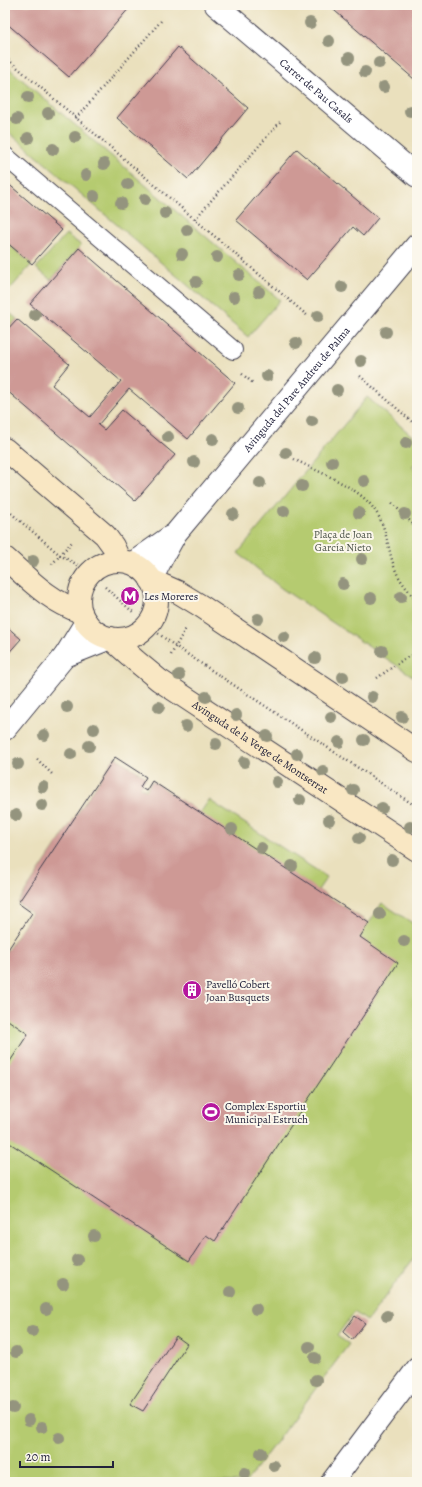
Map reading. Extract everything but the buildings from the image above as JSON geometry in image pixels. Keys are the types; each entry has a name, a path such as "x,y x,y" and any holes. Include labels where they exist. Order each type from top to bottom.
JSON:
{"street":[{"name":"Carrer de Pau Casals","path":"216,5 417,176"},
{"name":"Avinguda del Pare Andreu de Palma","path":"152,580 176,533 417,245"},
{"path":"5,449 105,535 127,562 143,570 152,580 178,592 201,606 417,751"},
{"name":"Avinguda del Pare Andreu de Palma","path":"127,562 176,533"},
{"path":"5,558 50,597 84,617 97,633 110,638 122,639 135,635 146,628 153,617 157,605 156,592 152,580"},
{"path":"5,729 65,656 84,617 80,599 82,586 89,574 97,567 108,562 127,562"},
{"path":"65,656 110,638"},
{"name":"Avinguda de la Verge de Montserrat","path":"110,638 159,680 417,850"},
{"path":"332,1482 417,1369"}],"lane":[{"path":"5,156 233,350"}],"path":[{"path":"76,118 161,21"},
{"path":"5,57 309,317"},
{"path":"195,220 280,122"},
{"path":"360,376 417,426"},
{"path":"294,459 346,485 359,494 373,508 381,521 387,538 393,564 401,582 417,601"},
{"path":"392,503 417,528"},
{"path":"5,508 60,555 83,568"},
{"path":"51,565 74,540"},
{"path":"105,587 133,612"},
{"path":"170,658 175,646 190,622"},
{"path":"155,631 175,646 417,807"},
{"path":"377,678 404,659 417,652"},
{"path":"37,759 52,774"}],"green space":[{"path":"5,65 280,300 248,337 5,129"},
{"path":"66,234 81,245 51,280 36,268"},
{"path":"5,241 32,264 5,295"},
{"path":"5,309 17,319 5,332"},
{"name":"Plaça de Joan García Nieto","path":"367,397 417,440 417,461 412,467 417,472 417,679 281,588 238,553"},
{"name":"Complex Esportiu Municipal Estruch","path":"115,757 146,777 140,787 145,790 152,781 200,813 209,800 327,877 318,890 369,923 382,903 417,926 417,1254 367,1321 354,1312 337,1336 349,1344 246,1482 5,1482 5,954 32,913 18,903"}],"place":[{"name":"Les Moreres","path":"130,596"},
{"name":"Pavelló Cobert Joan Busquets","path":"192,990"},
{"name":"Complex Esportiu Municipal Estruch","path":"211,1112"}]}
